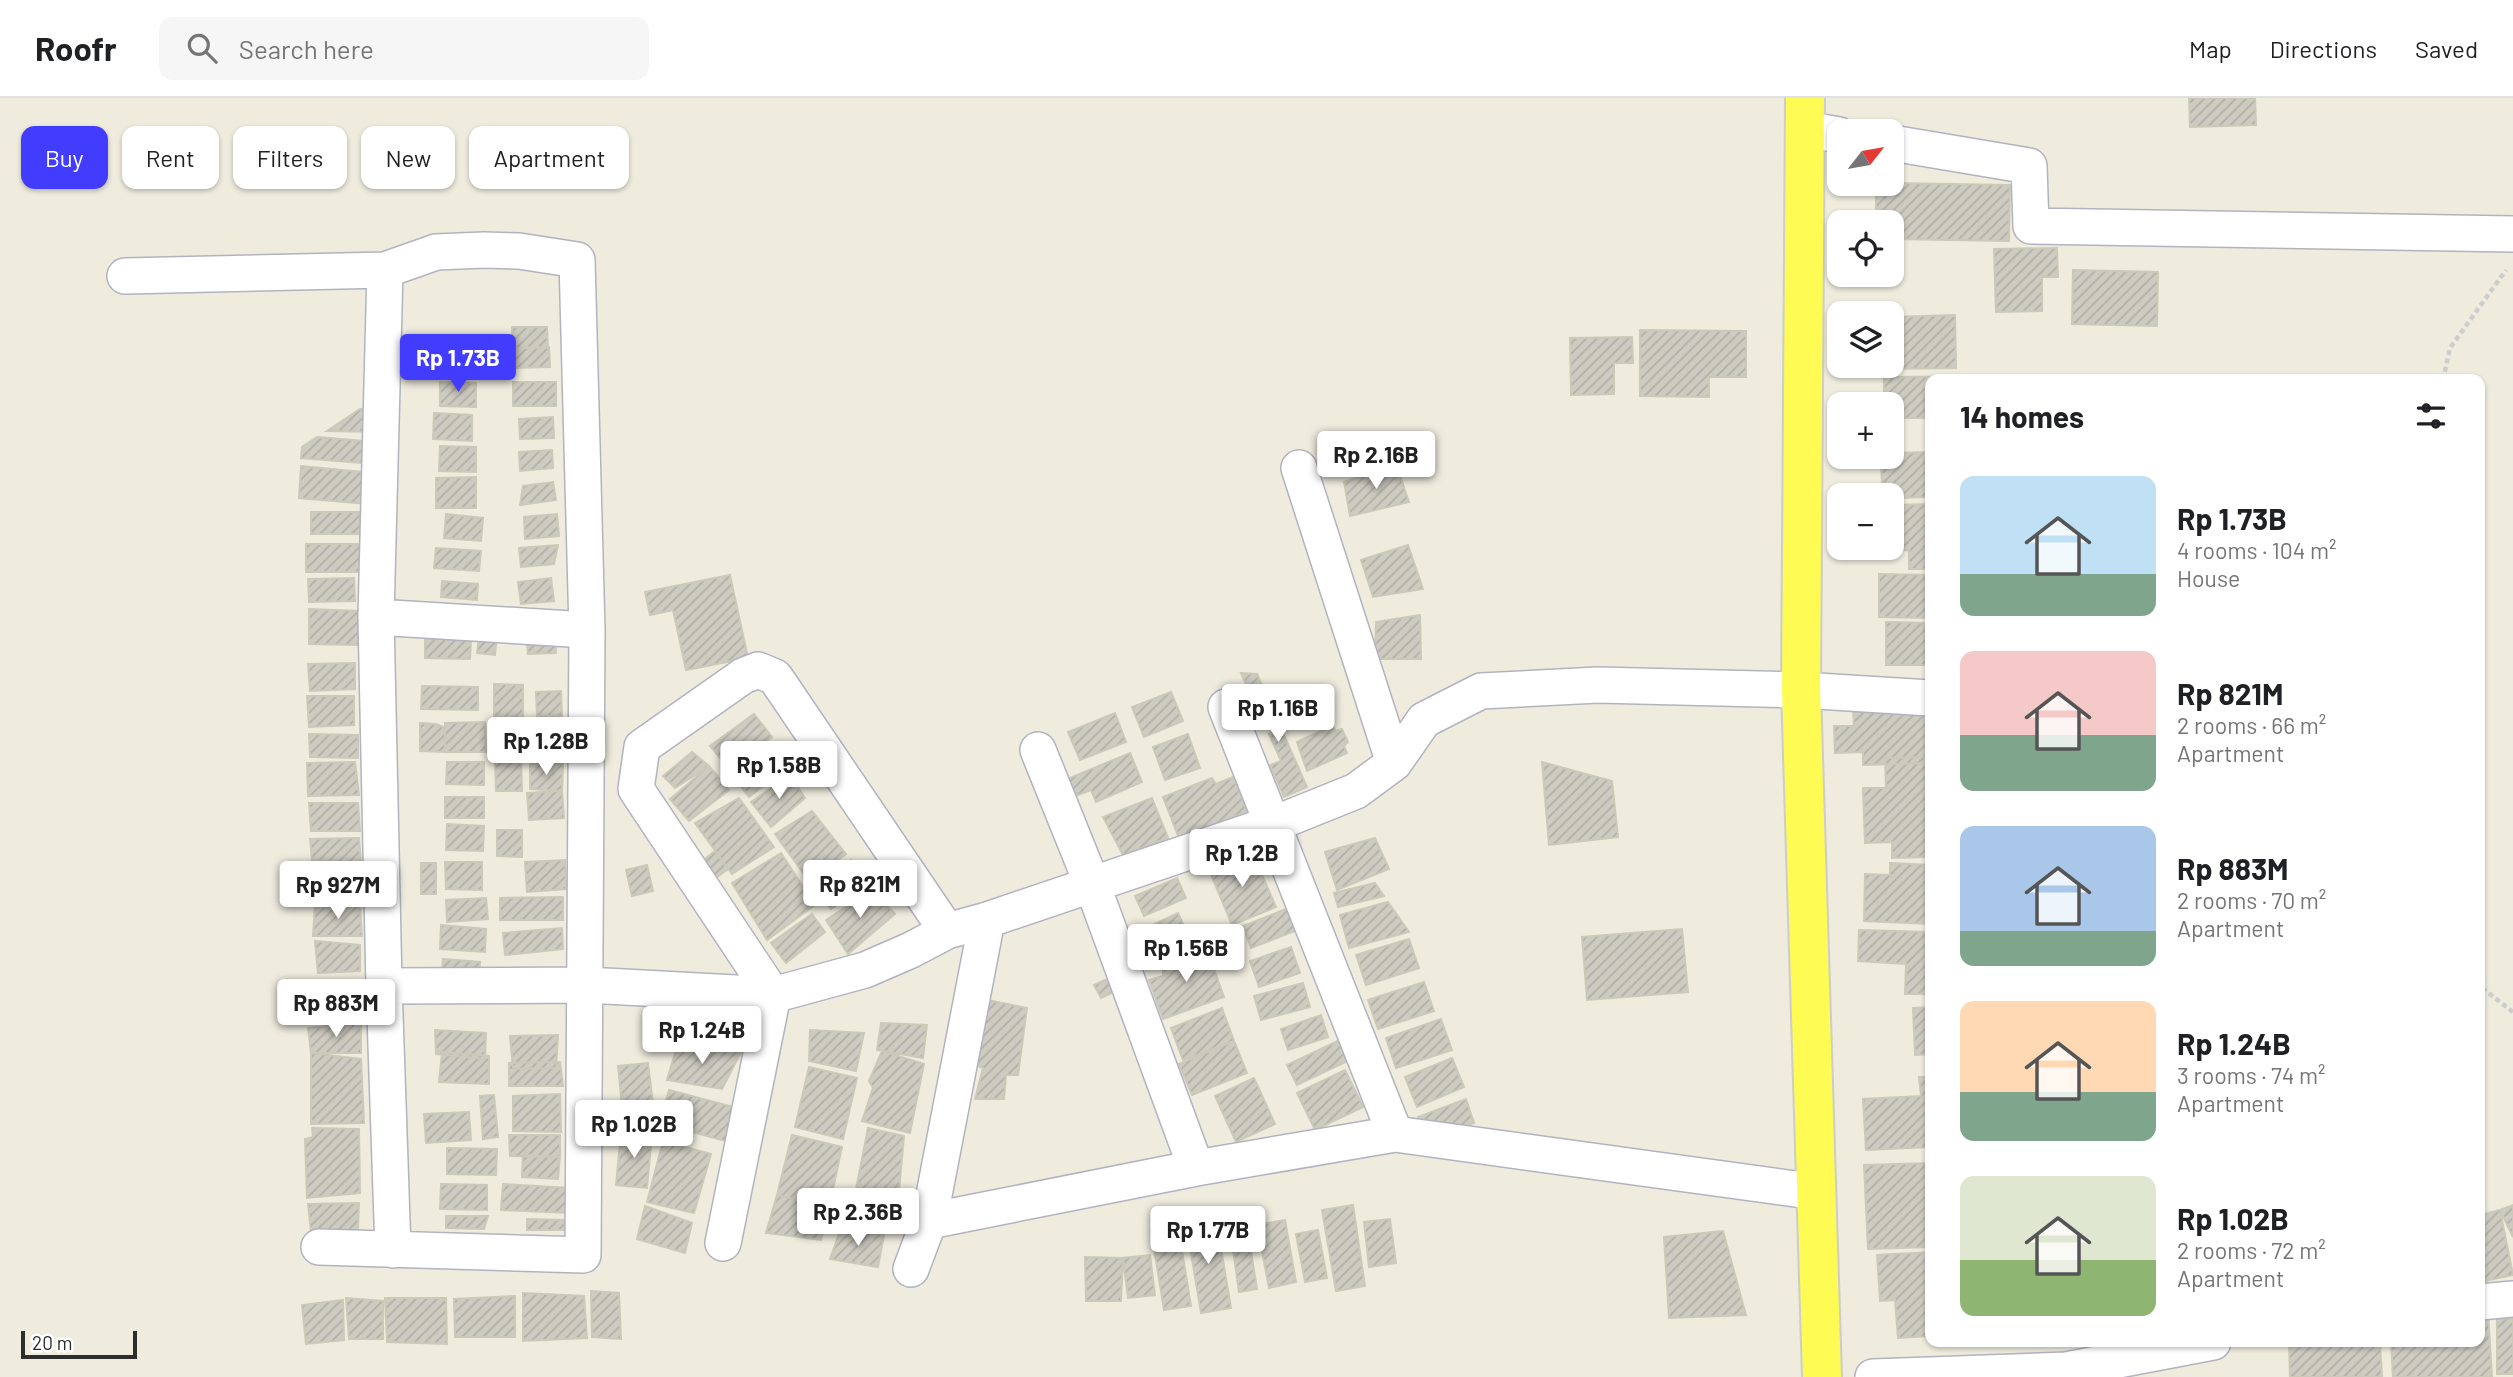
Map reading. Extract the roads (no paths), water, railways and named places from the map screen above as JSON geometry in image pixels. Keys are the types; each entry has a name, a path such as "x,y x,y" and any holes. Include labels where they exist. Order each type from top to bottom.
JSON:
{"main road":[{"path":"1816,121 1801,690 1822,1377"}],"street":[{"path":"1904,146 2029,166 2031,226 2513,234"},
{"path":"125,276 385,270 418,257 460,251 519,251 577,260 587,630 587,985 583,1255 319,1247"},
{"path":"385,270 376,618 393,1250"},
{"path":"1300,468 1395,764"},
{"path":"376,618 587,630"},
{"path":"723,1243 773,995 636,789 642,747 743,676 758,670 775,677 947,931"},
{"path":"384,986 587,985 773,995 865,971 947,931 1271,824 1356,791 1395,764 1424,720 1481,691 1598,685 1801,690 1925,698"},
{"path":"1226,707 1395,1134"},
{"path":"1038,750 1092,884 1196,1168"},
{"path":"911,1269 929,1221 987,920"},
{"path":"929,1221 1196,1168 1395,1134 1817,1192"},
{"path":"2485,1302 2513,1299"},
{"path":"1873,1377 2066,1370 2187,1347"}]}
